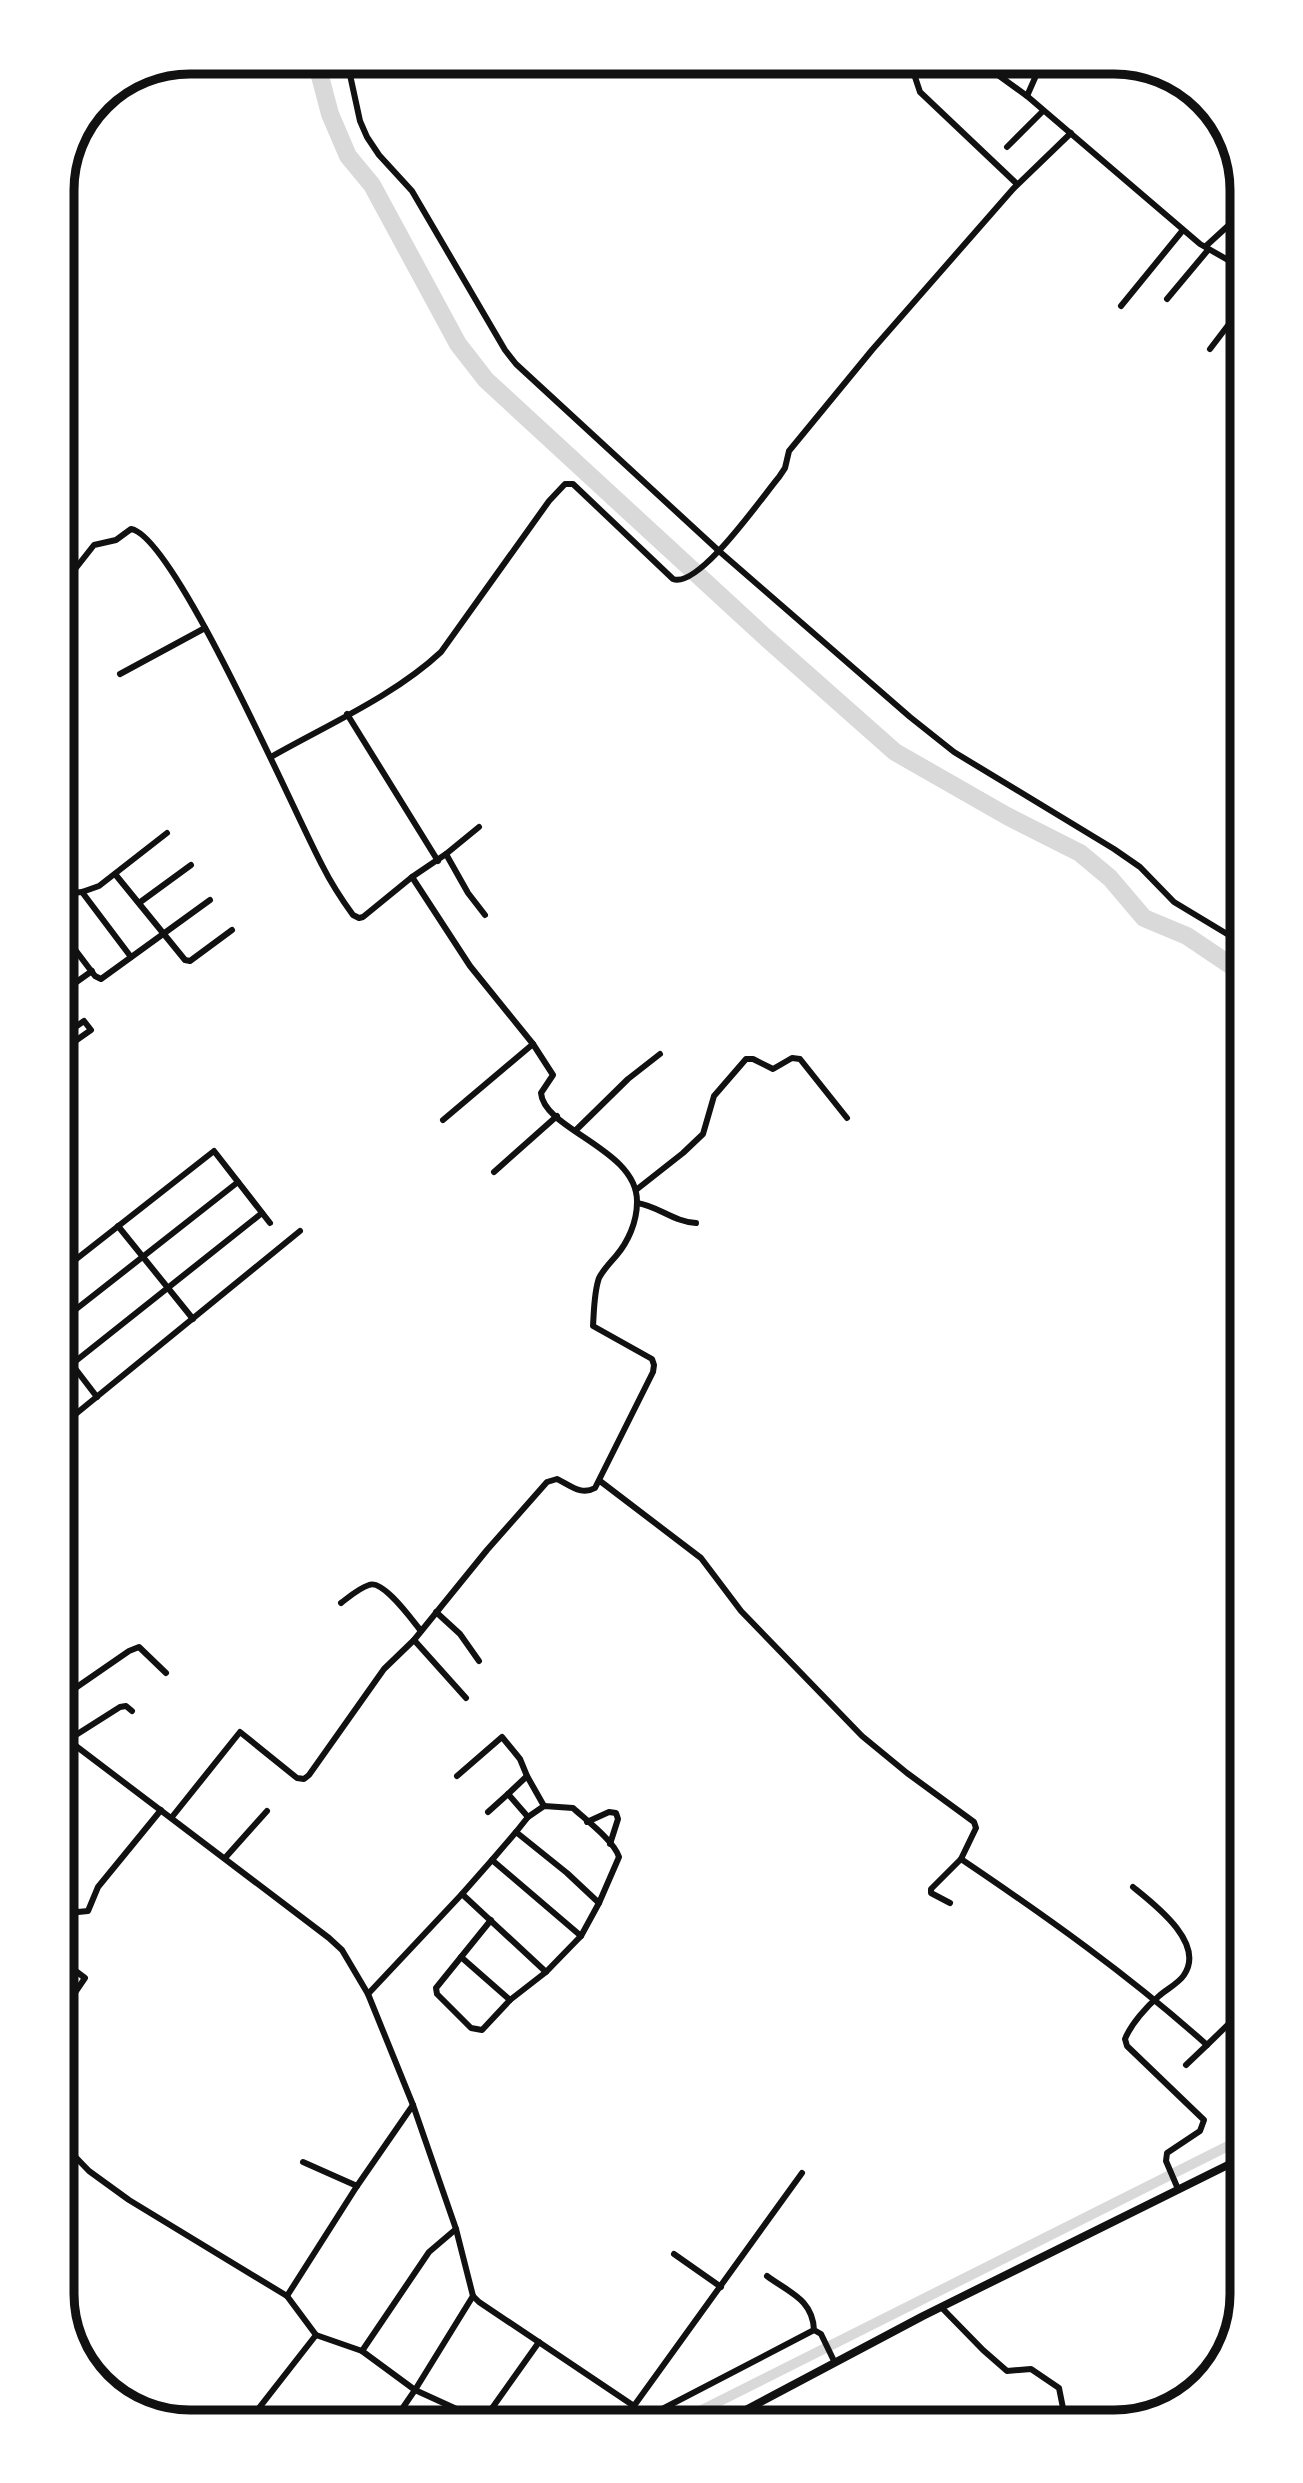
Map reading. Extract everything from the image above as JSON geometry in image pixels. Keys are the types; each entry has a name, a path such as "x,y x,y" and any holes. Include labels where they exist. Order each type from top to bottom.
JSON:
{"street":[{"path":"350,74 360,121 367,137 379,155 412,191 505,350 556,404 719,551 954,752 1114,849 1140,867 1174,902 1230,936"},
{"path":"915,74 924,97 1017,184"},
{"path":"997,74 1027,96 1199,244 1230,261"},
{"path":"1027,96 1037,74"},
{"path":"1007,147 1043,111"},
{"path":"271,757 429,664 441,652 549,501 565,484 573,484 673,579 682,581 694,575 713,558 779,477 785,468 789,451 829,401 1017,184 1070,133"},
{"path":"1167,299 1207,248 1230,224"},
{"path":"1121,306 1182,230"},
{"path":"1210,349 1230,323"},
{"path":"74,570 94,545 109,543 124,532 134,529 155,546 205,628 271,757 323,868 355,917 363,917 479,827"},
{"path":"120,674 205,628"},
{"path":"347,714 438,861"},
{"path":"74,893 96,888 167,833"},
{"path":"446,854 468,893 485,915"},
{"path":"139,904 191,865"},
{"path":"115,874 187,961 232,930"},
{"path":"172,1817 240,1732 292,1774 304,1779 384,1669 414,1640 487,1550 547,1482 556,1479 587,1492 595,1488 654,1365 652,1359 636,1348 593,1326 600,1275 629,1238 637,1203 633,1182 609,1155 557,1116 541,1095 553,1075 533,1044 470,966 412,877"},
{"path":"82,892 131,957"},
{"path":"74,948 97,978 103,979 210,900"},
{"path":"74,984 92,971"},
{"path":"74,1028 84,1021 91,1030 74,1042"},
{"path":"443,1120 533,1044"},
{"path":"576,1130 628,1079 660,1054"},
{"path":"636,1190 684,1153 703,1134 714,1096 746,1059 753,1059 773,1069 792,1058 800,1059 847,1118"},
{"path":"494,1172 557,1116"},
{"path":"74,1261 214,1152 270,1223"},
{"path":"74,1311 238,1182"},
{"path":"637,1203 695,1223"},
{"path":"74,1362 262,1213"},
{"path":"118,1227 193,1319"},
{"path":"74,1415 300,1231"},
{"path":"74,1367 97,1397"},
{"path":"600,1481 701,1559 741,1611 862,1736 974,1822 976,1828 961,1858 931,1889 930,1893 950,1903"},
{"path":"341,1603 370,1584 376,1584 388,1592 421,1631"},
{"path":"436,1612 460,1634 479,1661"},
{"path":"414,1640 466,1698"},
{"path":"74,1689 139,1647 166,1673"},
{"path":"74,1736 120,1707 126,1706 132,1711"},
{"path":"457,1776 502,1737 520,1759 544,1806"},
{"path":"74,1744 335,1944 358,1974 368,1994 414,2105 456,2229 473,2296 636,2409"},
{"path":"488,1812 527,1776"},
{"path":"508,1794 528,1818"},
{"path":"368,1994 462,1894 528,1818 544,1806 573,1808 618,1852 619,1857 599,1903 581,1936 546,1972 510,2000 482,2030 471,2028 436,1992 438,1984 491,1920"},
{"path":"74,1910 78,1912 88,1910 98,1887 162,1810"},
{"path":"225,1858 267,1811"},
{"path":"587,1822 609,1812 615,1813 618,1819 610,1844"},
{"path":"516,1832 599,1903"},
{"path":"961,1858 1044,1914 1155,1999 1207,2045"},
{"path":"492,1860 581,1936"},
{"path":"1133,1887 1174,1923 1183,1937 1186,1949 1188,1967 1184,1976 1155,1999 1127,2034 1125,2043 1204,2120 1200,2131 1167,2153 1166,2161 1177,2187"},
{"path":"462,1894 546,1972"},
{"path":"461,1956 510,2000"},
{"path":"74,1970 85,1978 74,1994"},
{"path":"1186,2065 1230,2023"},
{"path":"287,2297 357,2186 414,2105"},
{"path":"74,2155 89,2171 129,2200 287,2297 316,2335 362,2351 415,2390 457,2409"},
{"path":"303,2162 357,2186"},
{"path":"745,2410 833,2359 1177,2187 1230,2163"},
{"path":"631,2409 722,2287 802,2173"},
{"path":"362,2351 429,2252 456,2229"},
{"path":"674,2254 722,2287"},
{"path":"767,2276 786,2290 797,2294 833,2359"},
{"path":"401,2409 473,2296"},
{"path":"941,2307 1007,2371 1031,2369 1059,2388 1064,2410"},
{"path":"660,2410 817,2332"},
{"path":"257,2409 316,2335"},
{"path":"491,2409 539,2342"}],"waterway":[{"path":"319,74 330,114 348,156 372,185 458,344 486,380 764,636 895,752 1007,816 1080,853 1110,878 1144,918 1187,936 1230,965"},
{"path":"703,2410 1230,2145"}]}
